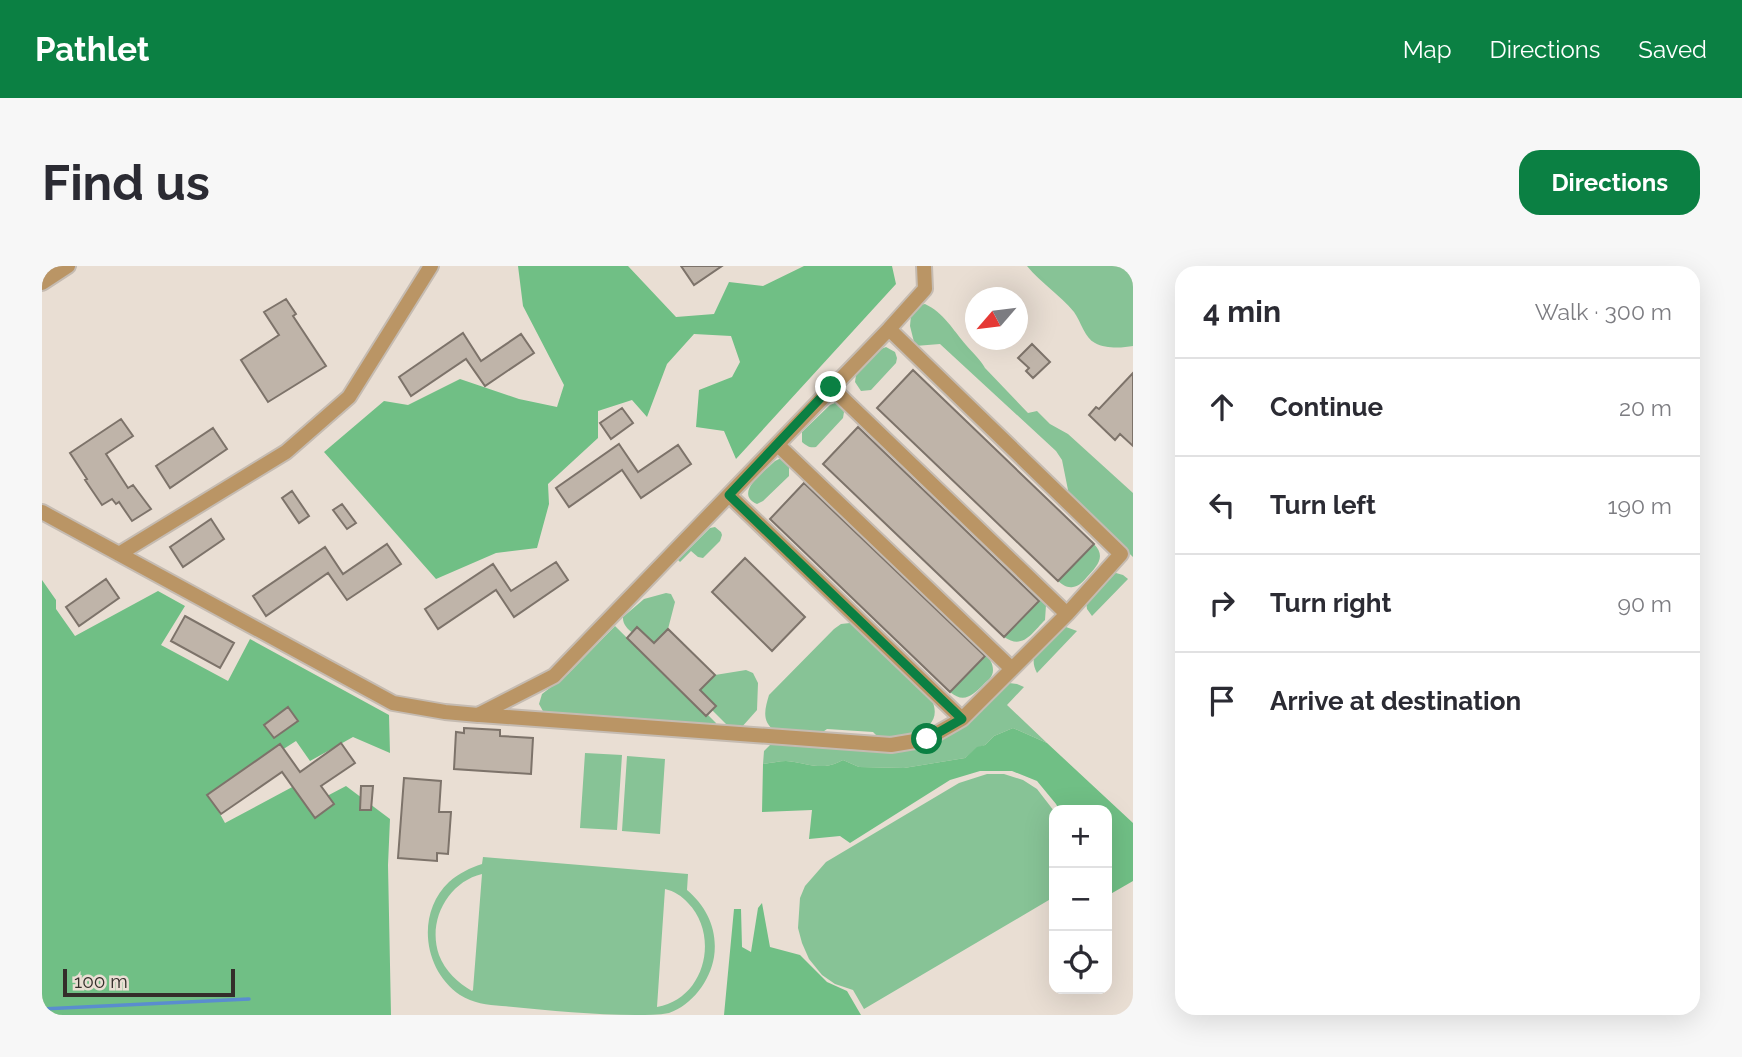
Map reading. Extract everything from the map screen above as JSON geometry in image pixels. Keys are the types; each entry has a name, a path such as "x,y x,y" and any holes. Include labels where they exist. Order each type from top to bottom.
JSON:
{"street":[{"path":"42,284 68,266"},
{"path":"119,554 286,452 349,397 431,266"},
{"path":"478,715 554,676 889,329 925,289 924,266"},
{"path":"42,512 393,703 478,715 891,745 927,739 962,719 1067,614 1121,554 889,329"},
{"path":"831,387 1067,614"},
{"path":"778,445 1012,668"},
{"path":"729,495 962,719"}],"green space":[{"path":"518,266 628,266 676,317 714,314 729,282 763,286 804,266 892,266 896,284 736,459 724,431 696,427 699,390 732,377 740,362 731,336 694,334 667,364 647,417 632,400 598,411 598,438 548,484 549,504 537,548 496,553 436,579 324,452 384,401 408,405 460,379 519,399 557,407 564,385 523,306"},
{"path":"1027,266 1122,266 1133,276 1133,346 1109,347 1092,341 1074,312"},
{"path":"920,305 931,307 943,317 965,344 965,350 971,350 1028,413 1037,411 1050,424 1068,434 1133,493 1133,557 1069,495 1062,460 1056,451 940,344 915,346 910,326 911,315"},
{"path":"886,347 895,352 896,363 871,390 861,391 855,382 856,375"},
{"path":"835,403 840,404 844,412 843,418 816,447 805,445 802,442 802,432"},
{"path":"779,459 789,465 789,476 757,504 750,499 749,488"},
{"path":"715,527 721,532 720,541 703,558 691,551 680,562 678,560 710,528"},
{"path":"1094,544 1100,553 1099,562 1084,581 1071,587 1058,581"},
{"path":"1116,573 1128,579 1092,616 1086,602 1109,575"},
{"path":"42,580 56,600 56,609 75,636 158,591 185,606 161,645 228,681 250,639 389,715 390,753 353,737 310,761 296,741 210,796 225,823 296,785 308,806 346,786 390,819 388,865 391,1015 42,1015"},
{"path":"671,594 675,602 668,629 654,643 626,626 623,617 644,599"},
{"path":"1041,599 1046,605 1045,620 1036,630 1022,641 1011,641 1004,637"},
{"path":"841,624 859,626 930,696 934,718 920,731 888,737 878,737 873,732 827,729 820,734 775,731 766,719 765,710 769,695 834,629"},
{"path":"615,626 716,723 715,726 544,713 539,704 542,694 568,674"},
{"path":"1066,627 1077,631 1037,673 1034,665 1036,652"},
{"path":"986,654 993,668 989,680 968,697 955,696 950,692"},
{"path":"746,670 753,673 758,683 757,710 741,728 729,727 712,710 716,706 700,690 715,675"},
{"path":"1003,684 1024,687 1007,705 1047,743 1013,728 994,736 965,758 904,768 859,767 843,760 821,766 786,761 763,764 764,751 774,744 897,752 915,749 939,740"},
{"path":"1013,728 1047,743 1133,823 1133,881 1112,893 1112,805 1056,805 1037,781 1012,771 980,771 950,780 850,843 840,836 809,839 812,810 762,812 763,764 786,761 828,766 843,760 859,767 904,768 965,758 994,736"},
{"path":"585,753 622,755 617,830 580,828"},
{"path":"627,756 665,759 660,834 622,831"},
{"path":"987,774 1004,774 1023,780 1037,789 1049,805 1049,900 864,1009 853,990 835,984 822,975 809,959 798,928 800,898 805,886 826,862 959,783"},
{"path":"483,857 688,874 687,890 700,904 712,928 715,947 709,975 699,991 685,1004 669,1013 661,1014 619,1015 552,1011 486,1004 465,998 448,984 438,971 428,941 428,925 438,895 449,882 482,864","holes":["482,874 473,990 472,991 457,980 445,966 439,955 436,929 438,917 450,894 470,878","665,889 683,898 698,917 705,948 696,979 687,992 673,1002 657,1007"]},
{"path":"762,903 770,947 800,955 827,982 847,991 861,1015 724,1015 734,909 741,909 742,947 751,952 758,908"}],"building":[{"path":"681,266 722,266 694,285"},
{"path":"286,299 296,314 293,316 326,366 268,402 241,360 279,335 264,312"},
{"path":"463,333 481,361 521,334 534,353 485,386 466,359 411,396 399,377"},
{"path":"1032,344 1050,362 1033,378 1026,371 1029,368 1018,358"},
{"path":"913,370 1094,544 1058,581 877,408"},
{"path":"1133,373 1133,446 1120,434 1115,440 1089,415 1096,407 1099,409"},
{"path":"622,408 633,423 611,439 600,423"},
{"path":"121,419 133,436 106,454 128,488 133,485 151,509 132,521 119,502 116,504 112,499 102,505 70,453"},
{"path":"858,427 1039,601 1004,637 823,464"},
{"path":"213,428 227,449 170,488 156,466"},
{"path":"619,444 638,472 678,445 691,464 641,498 622,470 569,507 556,488"},
{"path":"804,483 985,656 950,692 770,519"},
{"path":"292,491 309,516 299,523 282,498"},
{"path":"342,504 356,523 347,529 333,510"},
{"path":"211,519 224,539 183,567 170,547"},
{"path":"387,544 401,564 347,600 328,573 266,616 253,596 325,547 343,574"},
{"path":"745,558 805,617 772,651 712,592"},
{"path":"556,562 568,580 514,617 496,590 438,629 425,609 493,564 511,591"},
{"path":"106,579 119,598 79,626 66,607"},
{"path":"185,616 234,643 220,668 171,641"},
{"path":"637,627 654,643 668,629 715,675 700,690 716,706 706,716 627,638"},
{"path":"288,707 298,721 274,738 264,725"},
{"path":"464,728 500,730 500,736 533,738 531,774 454,769 456,732 464,733"},
{"path":"341,743 355,763 321,786 334,804 315,818 282,772 221,814 207,795 280,744 300,772"},
{"path":"404,778 441,781 439,812 451,812 448,854 437,853 437,861 398,858"},
{"path":"361,786 373,786 371,810 360,810"}],"waterway":[{"path":"42,1009 249,999"}],"route":[{"path":"831,387 729,495 962,719 927,739"}]}
